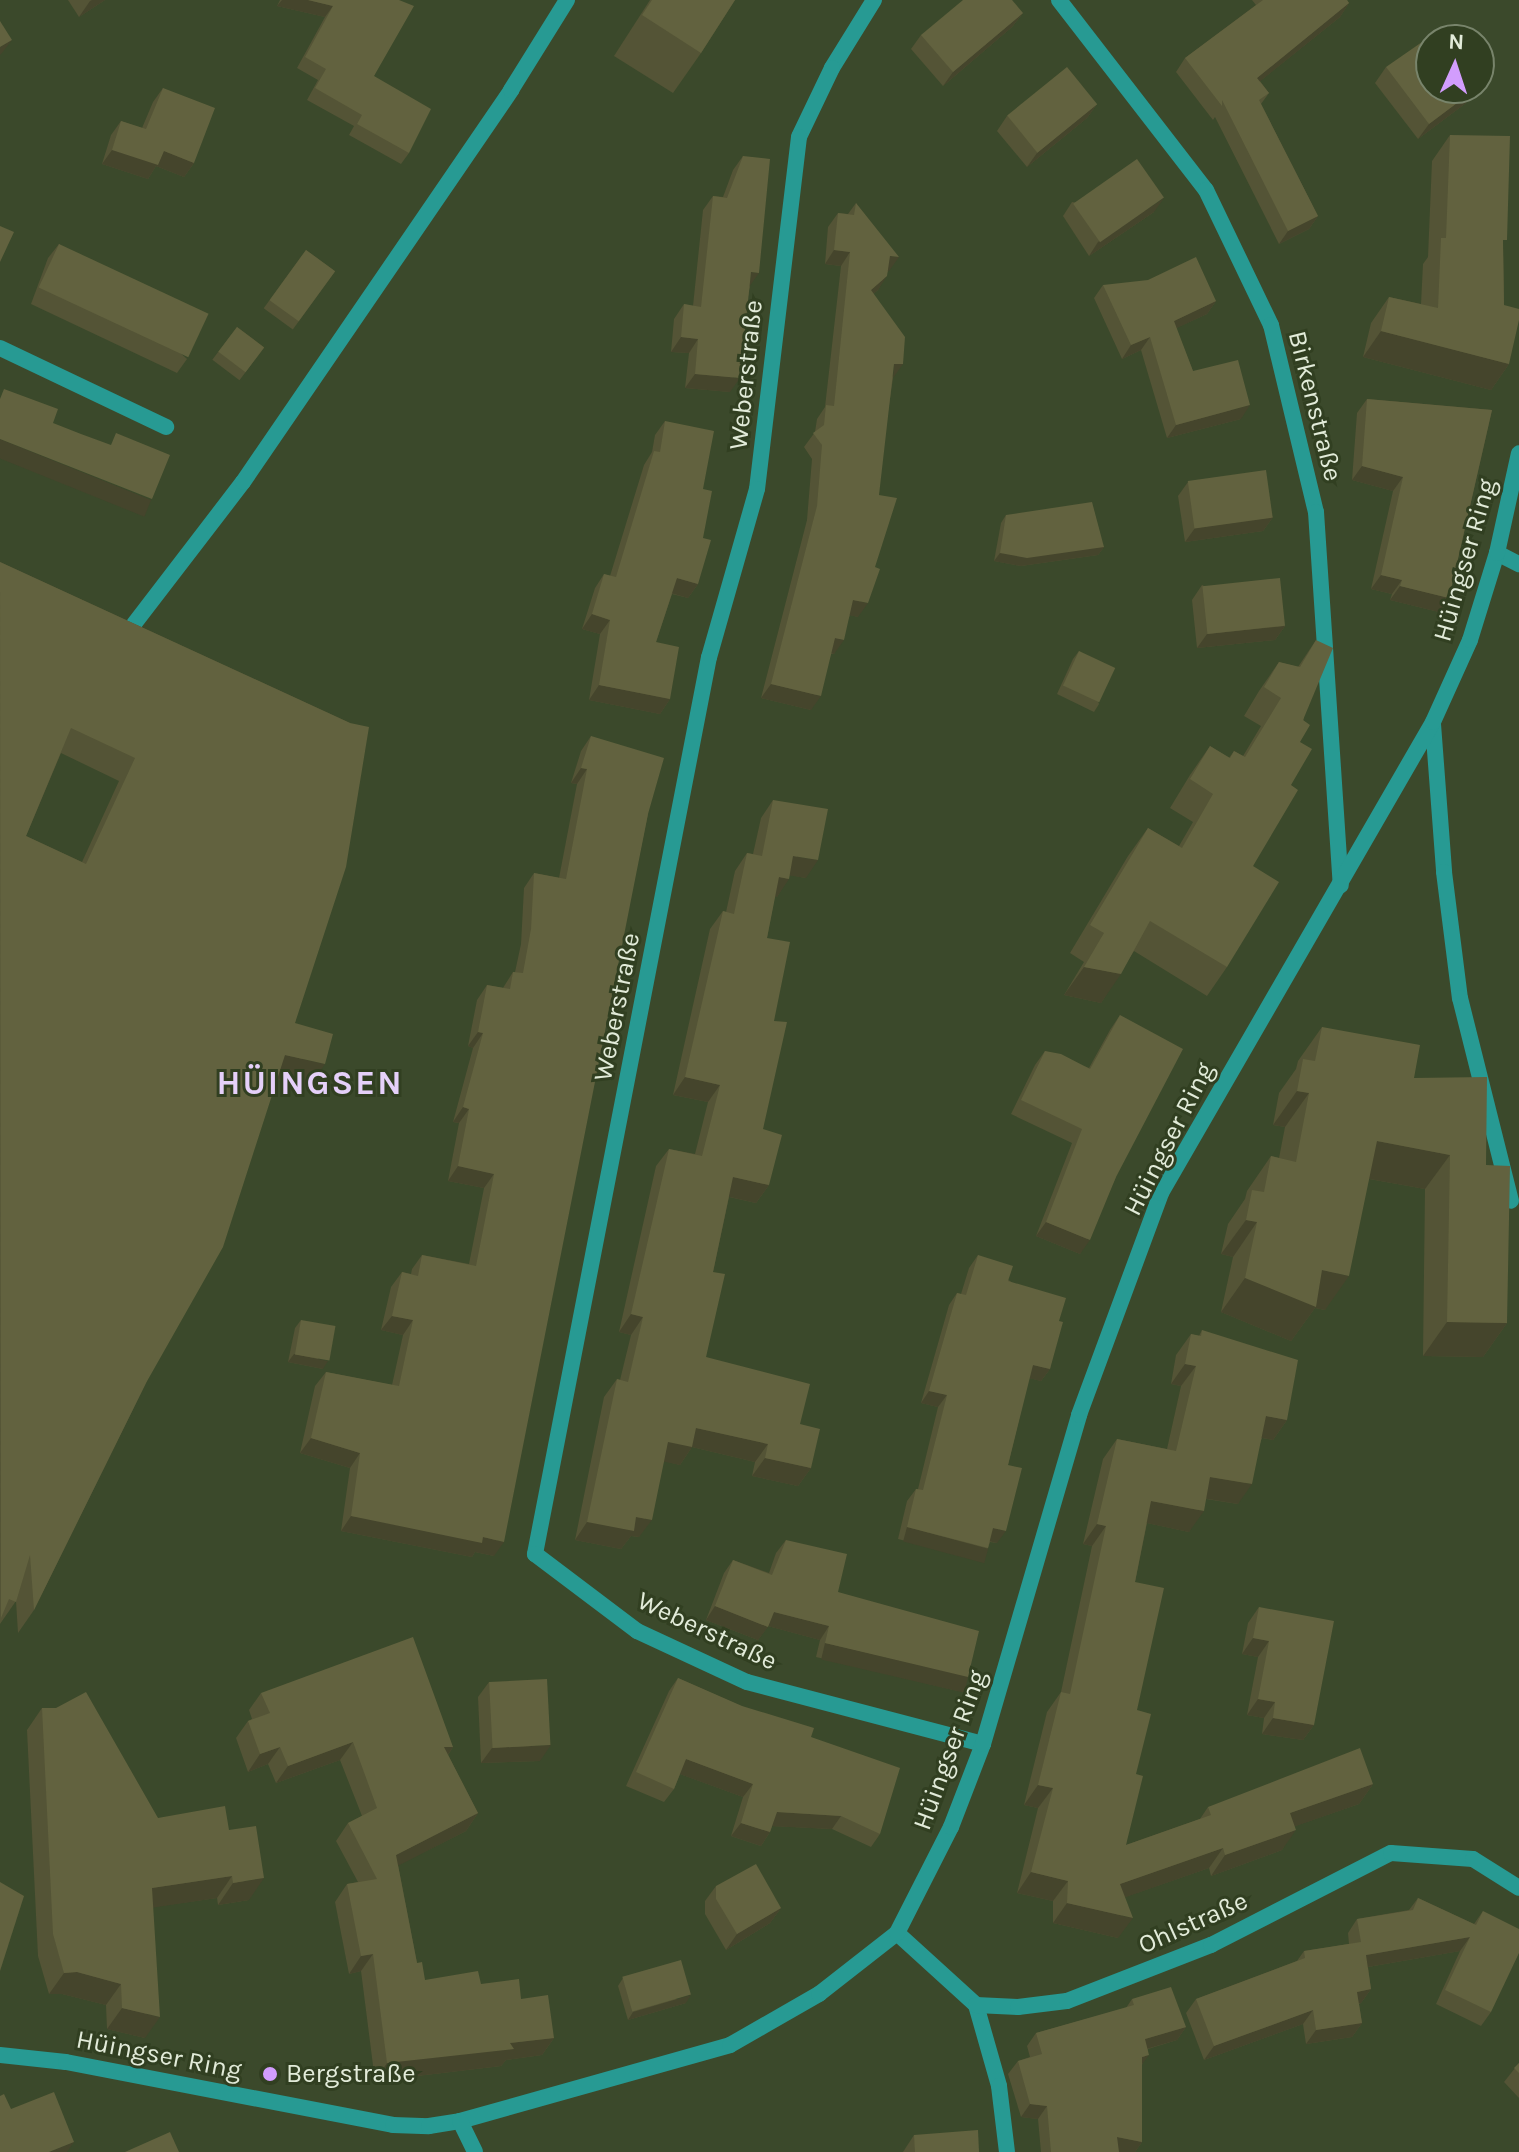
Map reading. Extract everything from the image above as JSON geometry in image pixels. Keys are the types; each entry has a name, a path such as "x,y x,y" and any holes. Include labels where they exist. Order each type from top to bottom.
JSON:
{"street":[{"path":"134,624 243,482 511,90 567,0"},
{"name":"Weberstraße","path":"874,0 832,68 799,137 757,489 709,657 535,1554 637,1631 747,1682 983,1744"},
{"name":"Birkenstraße","path":"1059,0 1206,190 1271,325 1316,512 1341,887"},
{"path":"0,348 166,427"},
{"name":"Hüingser Ring","path":"0,2055 66,2062 393,2125 429,2126 460,2121 730,2045 819,1994 897,1933 951,1827 983,1744 1079,1415 1161,1193 1263,1014 1341,887 1433,722 1470,640 1516,490 1519,453"},
{"path":"1497,553 1519,564"},
{"name":"Hüingser Ring","path":"1433,722 1444,872 1460,998 1511,1201"},
{"name":"Ohlstraße","path":"976,2005 1018,2007 1067,2001 1211,1945 1391,1853 1473,1859 1519,1888"},
{"path":"897,1933 976,2005 999,2086 1007,2152"},
{"path":"460,2121 475,2152"}],"building":[{"path":"308,0 399,0 414,6 374,76 431,109 409,153 357,124 362,115 315,88 326,69 305,57 333,6"},
{"path":"652,0 735,0 701,53 642,15"},
{"path":"963,0 1012,0 1023,13 953,72 921,35"},
{"path":"1263,0 1347,0 1349,3 1257,78 1269,93 1259,100 1318,216 1288,231 1222,100 1222,106 1185,58"},
{"path":"0,21 12,40 0,47"},
{"path":"1415,47 1415,104 1456,104 1429,124 1386,67"},
{"path":"1067,67 1097,104 1037,153 1007,115"},
{"path":"163,88 215,108 194,163 164,151 158,165 112,150 121,121 146,129"},
{"path":"1450,135 1510,136 1507,240 1503,240 1504,305 1519,309 1519,320 1509,364 1381,331 1389,297 1438,308 1441,238 1446,238"},
{"path":"743,156 770,159 759,273 751,272 740,378 695,374 698,339 681,337 684,304 701,307 713,196 727,198"},
{"path":"1137,159 1164,198 1100,242 1073,204"},
{"path":"856,203 899,257 890,256 887,276 871,290 905,337 903,364 894,364 879,495 897,498 875,567 880,569 868,603 853,600 844,640 835,638 821,696 771,684 817,506 822,445 813,433 824,425 826,405 834,406 850,252 834,250 838,213 854,215"},
{"path":"0,226 14,232 0,262"},
{"path":"59,244 209,314 188,357 39,288"},
{"path":"306,250 335,271 299,321 270,300"},
{"path":"1196,257 1216,301 1174,321 1193,371 1238,360 1250,405 1176,425 1150,337 1131,345 1103,285 1148,280"},
{"path":"237,327 264,347 245,372 218,352"},
{"path":"4,389 58,409 53,423 111,445 116,433 170,455 152,499 0,439 0,399"},
{"path":"1367,399 1492,410 1449,598 1400,586 1402,580 1381,575 1403,477 1362,466"},
{"path":"665,421 714,431 703,489 712,491 703,538 711,540 698,584 677,578 656,642 679,647 670,699 599,685 610,620 592,614 604,574 616,577 654,451 660,452"},
{"path":"1266,470 1273,518 1194,529 1188,481"},
{"path":"1092,502 1104,547 1027,558 1000,553 1006,515"},
{"path":"0,562 350,723 369,727 346,867 295,1023 333,1034 325,1064 285,1055 223,1247 146,1383 34,1610 30,1555 16,1602 9,1599 1,1618","holes":["71,728 135,758 86,864 26,836"]},
{"path":"1280,578 1285,626 1207,634 1202,586"},
{"path":"1316,640 1333,648 1303,720 1310,725 1300,742 1312,749 1291,785 1298,790 1253,866 1279,882 1227,967 1150,921 1121,974 1084,967 1104,933 1090,925 1148,828 1182,848 1213,794 1190,779 1210,746 1230,758 1234,751 1245,757 1281,698 1264,687 1279,662 1300,667"},
{"path":"1079,651 1115,668 1099,702 1063,685"},
{"path":"591,736 664,758 648,814 504,1542 483,1537 482,1543 351,1516 360,1453 311,1438 326,1372 399,1386 413,1320 392,1316 402,1272 418,1276 422,1255 476,1266 494,1174 458,1166 469,1109 463,1107 483,1033 478,1032 487,985 510,989 513,972 523,973 531,929 534,873 566,879 587,769 581,768"},
{"path":"773,800 828,809 818,860 793,856 789,879 779,877 767,938 790,942 774,1021 787,1022 763,1129 782,1135 769,1185 733,1177 713,1272 725,1274 706,1357 810,1384 800,1424 820,1429 811,1468 765,1458 768,1444 696,1428 692,1447 668,1442 652,1520 636,1517 634,1531 587,1522 617,1379 628,1382 643,1317 631,1314 669,1149 702,1156 720,1085 685,1077 723,911 734,914 747,853 762,856"},
{"path":"1120,1015 1183,1049 1116,1177 1090,1240 1046,1222 1082,1129 1021,1100 1045,1051 1061,1054 1090,1069"},
{"path":"1322,1027 1420,1045 1414,1078 1487,1077 1486,1165 1510,1166 1507,1323 1447,1322 1450,1155 1377,1141 1349,1276 1322,1270 1316,1307 1245,1278 1257,1222 1246,1220 1252,1190 1264,1192 1271,1156 1296,1162 1309,1093 1297,1091 1303,1059 1315,1061"},
{"path":"978,1255 1013,1266 1008,1281 1066,1298 1050,1369 1033,1365 1008,1465 1022,1468 1006,1531 993,1528 988,1548 907,1527 916,1489 923,1490 947,1395 929,1391 957,1293 966,1295"},
{"path":"301,1320 335,1326 329,1361 295,1354"},
{"path":"1202,1330 1298,1360 1287,1420 1266,1416 1252,1484 1210,1477 1204,1511 1151,1501 1135,1582 1164,1588 1137,1710 1151,1714 1136,1774 1143,1776 1126,1845 1211,1815 1208,1807 1360,1748 1373,1784 1290,1813 1296,1830 1225,1855 1223,1848 1120,1884 1133,1918 1067,1903 1068,1881 1031,1872 1053,1788 1038,1785 1061,1692 1070,1694 1106,1526 1097,1524 1117,1439 1176,1451 1196,1366 1185,1364 1191,1334 1201,1336"},
{"path":"786,1540 847,1554 838,1592 979,1631 968,1677 825,1643 829,1626 774,1612 768,1627 715,1606 733,1560 772,1575"},
{"path":"1259,1607 1334,1621 1314,1725 1273,1718 1275,1702 1258,1699 1269,1641 1253,1638"},
{"path":"413,1637 453,1747 444,1747 478,1813 396,1855 417,1963 422,1962 425,1980 478,1971 481,1984 519,1979 521,1999 548,1995 554,2038 510,2043 514,2049 387,2063 373,1954 361,1956 347,1884 377,1879 348,1823 377,1808 353,1742 288,1766 280,1747 260,1754 248,1721 270,1713 261,1693"},
{"path":"678,1678 742,1706 814,1728 811,1737 900,1768 880,1834 841,1816 777,1812 770,1832 741,1823 753,1784 686,1759 674,1789 636,1772"},
{"path":"547,1679 550,1745 493,1748 489,1682"},
{"path":"86,1692 158,1818 225,1806 229,1830 256,1826 264,1878 233,1883 232,1876 152,1888 160,2017 122,2008 121,1984 77,1972 64,1973 53,1934 42,1708 56,1708"},
{"path":"756,1864 781,1908 737,1934 716,1899 716,1886"},
{"path":"0,1882 24,1896 0,1971"},
{"path":"1418,1898 1476,1925 1483,1911 1519,1929 1519,1953 1491,2012 1445,1990 1470,1937 1366,1955 1371,1989 1357,1992 1362,2023 1316,2030 1313,2010 1214,2046 1196,1999 1305,1958 1304,1951 1361,1942 1357,1919 1413,1910"},
{"path":"681,1960 691,1995 632,2011 622,1977"},
{"path":"1171,1987 1186,2027 1145,2039 1149,2055 1142,2057 1142,2142 1117,2137 1119,2152 1051,2152 1047,2106 1030,2104 1018,2061 1042,2054 1036,2033 1134,2005 1132,1999"},
{"path":"54,2092 74,2142 49,2152 0,2152 0,2096 4,2094 11,2109"},
{"path":"978,2130 979,2152 915,2152 914,2135"},
{"path":"170,2132 179,2152 125,2152"}],"place":[{"name":"Bergstraße","path":"270,2074"}],"district":[{"name":"HÜINGSEN","path":"310,1084"}]}
